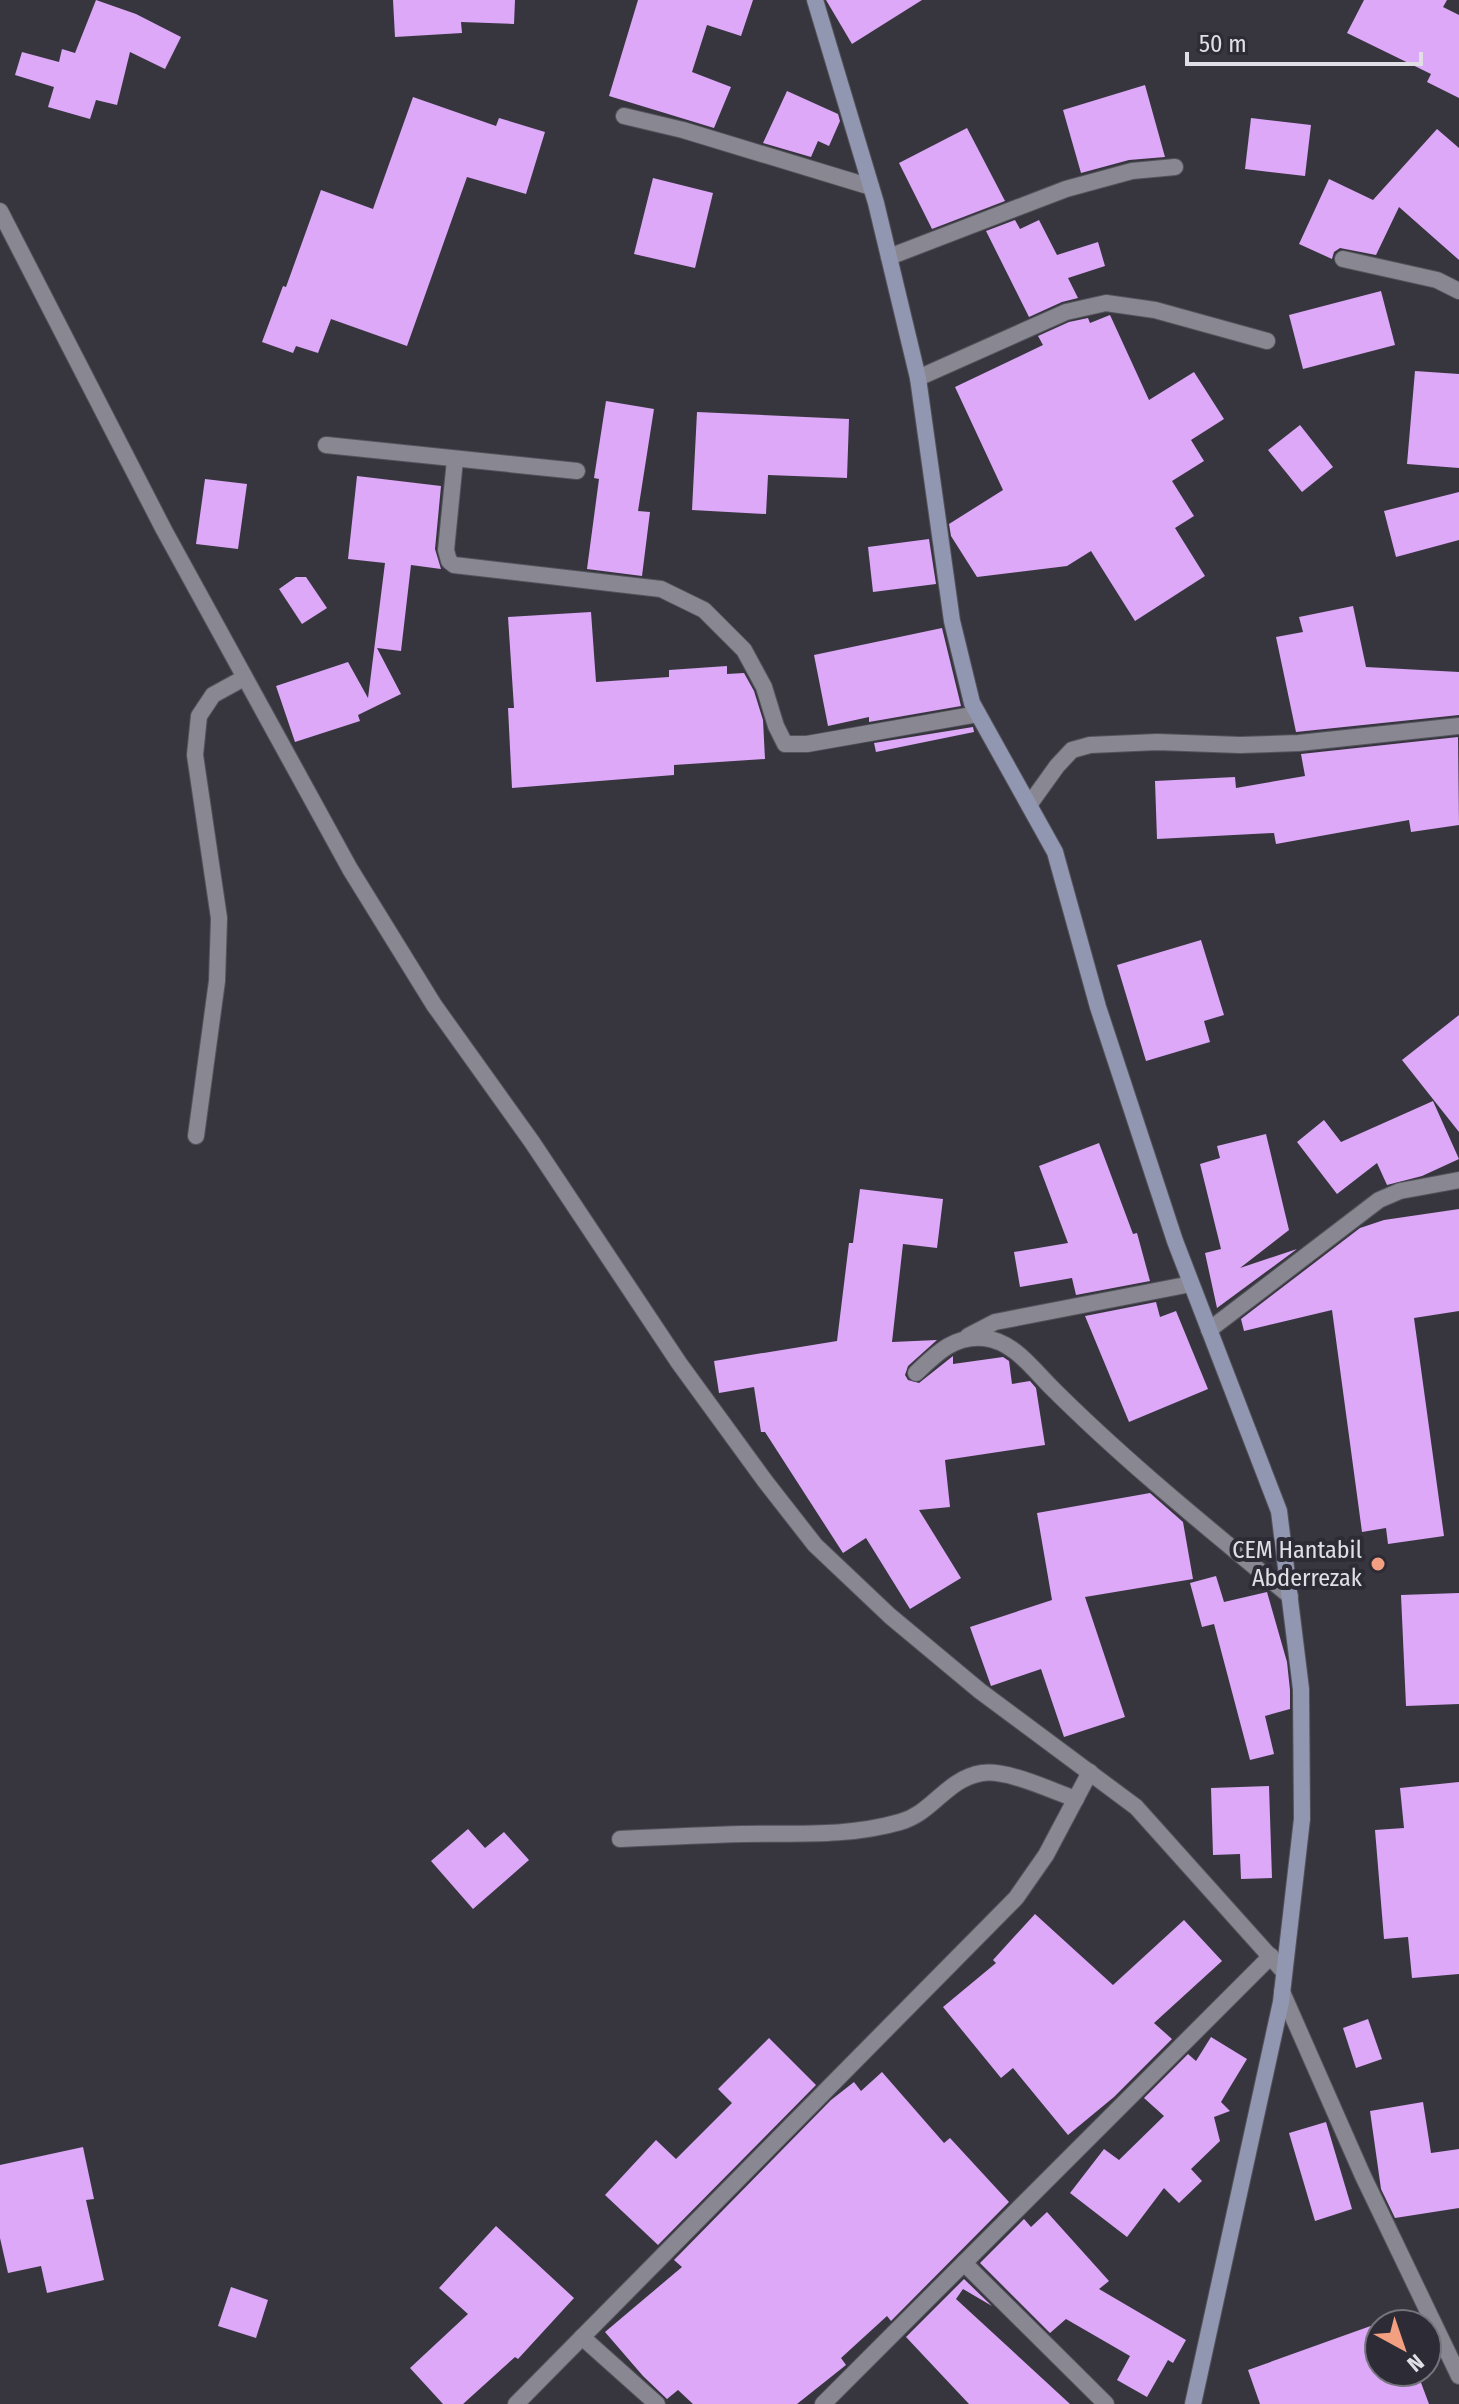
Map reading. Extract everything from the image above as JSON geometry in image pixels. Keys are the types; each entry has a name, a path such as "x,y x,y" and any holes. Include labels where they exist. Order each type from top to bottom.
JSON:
{"street":[{"path":"815,0 871,187 918,378 952,621 972,703 1055,852 1098,1007 1191,1284 1279,1511 1301,1689 1302,1819 1282,1992 1193,2404"},
{"path":"624,116 683,130 871,187"},
{"path":"889,257 1066,189 1132,171 1175,167"},
{"path":"0,211 134,474 350,869 434,1005 532,1142 679,1363 765,1481 815,1545 890,1616 980,1691 1136,1807 1284,1972"},
{"path":"1343,259 1437,280 1459,291"},
{"path":"918,378 1066,312 1106,303 1155,310 1267,341"},
{"path":"326,445 577,471"},
{"path":"455,460 446,550 449,561 454,565 661,589 704,610 744,650 764,687 785,744 807,744 978,714"},
{"path":"196,1136 217,981 219,918 195,755 199,716 213,695 244,678"},
{"path":"1029,805 1072,750 1090,745 1299,743 1459,726"},
{"path":"1209,1330 1379,1200 1400,1191 1459,1180"},
{"path":"916,1373 943,1347 995,1322 1191,1284"},
{"path":"963,1340 984,1338 1009,1346 1108,1444 1290,1596"},
{"path":"620,1839 835,1834 878,1828 905,1821 928,1807 959,1779 986,1772 1076,1799"},
{"path":"516,2404 1016,1898 1046,1855 1090,1772"},
{"path":"823,2404 1271,1956"},
{"path":"1282,1992 1363,2176 1459,2376"},
{"path":"964,2263 1106,2404"},
{"path":"582,2337 657,2404"}],"building":[{"path":"96,0 136,14 181,37 165,69 130,52 117,105 96,100 90,119 48,107 54,87 15,75 22,52 59,62 62,49 75,53"},
{"path":"393,0 515,0 514,24 461,22 462,33 395,37"},
{"path":"638,0 753,0 741,36 707,25 692,72 731,87 714,128 609,96"},
{"path":"826,0 922,0 852,44"},
{"path":"1364,0 1447,0 1443,7 1459,15 1459,98 1427,82 1431,74 1347,33"},
{"path":"1145,85 1165,157 1129,160 1081,173 1063,110"},
{"path":"787,91 838,114 840,121 829,146 818,141 811,157 763,143"},
{"path":"413,97 496,126 499,118 545,132 526,194 467,177 407,346 331,319 318,353 296,346 293,353 262,342 283,286 286,287 321,190 373,209"},
{"path":"1251,118 1311,125 1305,176 1245,169"},
{"path":"967,128 1005,201 932,229 899,163"},
{"path":"1437,129 1459,148 1459,260 1399,207 1376,255 1340,248 1334,252 1332,259 1299,244 1329,179 1373,200"},
{"path":"653,178 713,193 695,268 634,254"},
{"path":"1015,220 1020,229 1039,220 1057,255 1098,242 1105,266 1068,278 1078,298 1029,317 986,231"},
{"path":"1381,291 1395,345 1303,369 1289,315"},
{"path":"1110,315 1149,400 1194,372 1224,419 1191,440 1204,461 1172,481 1194,516 1175,528 1205,576 1135,621 1091,551 1067,566 977,577 951,536 949,524 1003,490 955,387 1043,345 1038,336 1069,322 1088,318 1090,323"},
{"path":"1415,371 1459,374 1459,468 1407,464"},
{"path":"606,401 654,409 638,511 650,512 642,576 587,569 599,479 594,478"},
{"path":"697,412 849,419 847,478 768,475 766,514 692,510"},
{"path":"1300,425 1333,467 1302,492 1268,450"},
{"path":"357,476 441,486 435,549 441,569 411,565 401,651 377,648 401,694 358,715 360,721 295,742 276,686 348,662 368,698 385,563 348,559"},
{"path":"205,479 247,484 238,549 196,544"},
{"path":"1459,492 1459,540 1396,557 1384,511"},
{"path":"929,539 936,584 873,592 868,547"},
{"path":"296,577 306,577 327,608 302,624 279,589"},
{"path":"1353,606 1366,667 1459,672 1459,715 1296,732 1276,637 1303,632 1299,617"},
{"path":"591,612 596,682 669,677 669,670 727,666 727,674 744,673 754,691 763,720 765,759 674,765 674,775 512,788 508,708 514,708 508,617"},
{"path":"942,628 961,706 869,722 869,717 828,726 814,655"},
{"path":"973,727 974,732 876,752 874,743"},
{"path":"1458,737 1459,825 1411,832 1409,820 1276,844 1274,833 1157,839 1155,781 1235,777 1236,788 1305,776 1301,754"},
{"path":"1201,940 1224,1015 1204,1021 1210,1042 1146,1061 1117,965"},
{"path":"1459,1015 1459,1132 1402,1060"},
{"path":"1433,1101 1459,1159 1422,1176 1387,1185 1377,1163 1337,1194 1297,1142 1324,1120 1341,1142"},
{"path":"1266,1134 1289,1230 1240,1268 1297,1249 1217,1308 1205,1253 1221,1249 1200,1164 1220,1158 1217,1146"},
{"path":"1099,1143 1133,1234 1137,1233 1150,1281 1076,1295 1072,1278 1020,1287 1014,1252 1068,1243 1039,1166"},
{"path":"860,1189 943,1199 937,1248 903,1244 892,1342 937,1340 908,1366 905,1375 908,1380 919,1383 953,1356 953,1364 1003,1357 1009,1361 1012,1384 1030,1381 1036,1388 1045,1445 945,1460 950,1507 919,1510 961,1578 910,1609 866,1538 843,1553 765,1432 761,1432 754,1387 719,1393 714,1361 837,1341 849,1243 853,1243"},
{"path":"1459,1209 1459,1311 1414,1318 1444,1536 1388,1544 1386,1528 1362,1532 1332,1310 1244,1331 1241,1319 1360,1228 1384,1220"},
{"path":"1156,1302 1160,1317 1176,1311 1208,1389 1129,1422 1085,1316"},
{"path":"1150,1493 1183,1522 1193,1579 1085,1597 1125,1717 1064,1737 1041,1669 991,1686 970,1627 1052,1600 1037,1513"},
{"path":"1216,1576 1224,1602 1267,1592 1287,1662 1290,1690 1290,1709 1265,1716 1274,1754 1250,1760 1214,1624 1202,1627 1190,1583"},
{"path":"1459,1593 1459,1704 1406,1706 1401,1595"},
{"path":"1459,1782 1459,1974 1412,1978 1408,1937 1384,1939 1375,1830 1404,1828 1400,1788"},
{"path":"1269,1786 1272,1878 1241,1879 1240,1854 1213,1855 1211,1788"},
{"path":"468,1829 485,1848 504,1832 529,1860 473,1909 431,1861"},
{"path":"1035,1914 1113,1985 1184,1920 1222,1961 1154,2023 1172,2039 1114,2097 1068,2135 1013,2068 1001,2078 943,2007 996,1963 993,1960"},
{"path":"1368,2019 1382,2059 1356,2068 1343,2028"},
{"path":"1211,2037 1247,2059 1221,2102 1230,2111 1214,2117 1220,2141 1191,2169 1202,2181 1179,2203 1164,2188 1127,2237 1070,2193 1104,2149 1119,2160 1164,2116 1144,2098 1188,2054 1196,2061"},
{"path":"769,2038 816,2085 658,2245 605,2195 656,2140 676,2159 732,2103 718,2089"},
{"path":"882,2072 944,2143 950,2138 1009,2202 891,2321 887,2316 841,2358 846,2365 797,2404 693,2404 678,2390 667,2399 605,2332 682,2267 674,2260 831,2100 854,2082 861,2091"},
{"path":"1423,2102 1431,2153 1459,2149 1459,2208 1395,2218 1381,2189 1370,2111"},
{"path":"1326,2122 1352,2209 1315,2221 1289,2133"},
{"path":"83,2147 94,2199 86,2200 104,2280 47,2293 41,2266 8,2273 0,2238 0,2165"},
{"path":"1047,2212 1109,2281 1099,2289 1186,2340 1173,2363 1168,2360 1147,2397 1117,2380 1130,2356 1066,2319 1050,2333 980,2263 1024,2219 1031,2227"},
{"path":"496,2226 574,2298 518,2359 515,2357 463,2404 443,2404 410,2368 468,2314 439,2288"},
{"path":"964,2279 992,2306 963,2289 956,2299 1070,2404 969,2404 906,2337"},
{"path":"231,2287 268,2300 256,2338 218,2326"},
{"path":"1363,2329 1363,2388 1423,2388 1429,2404 1260,2404 1248,2370"}],"place":[{"name":"CEM Hantabil Abderrezak","path":"1378,1564"}]}
